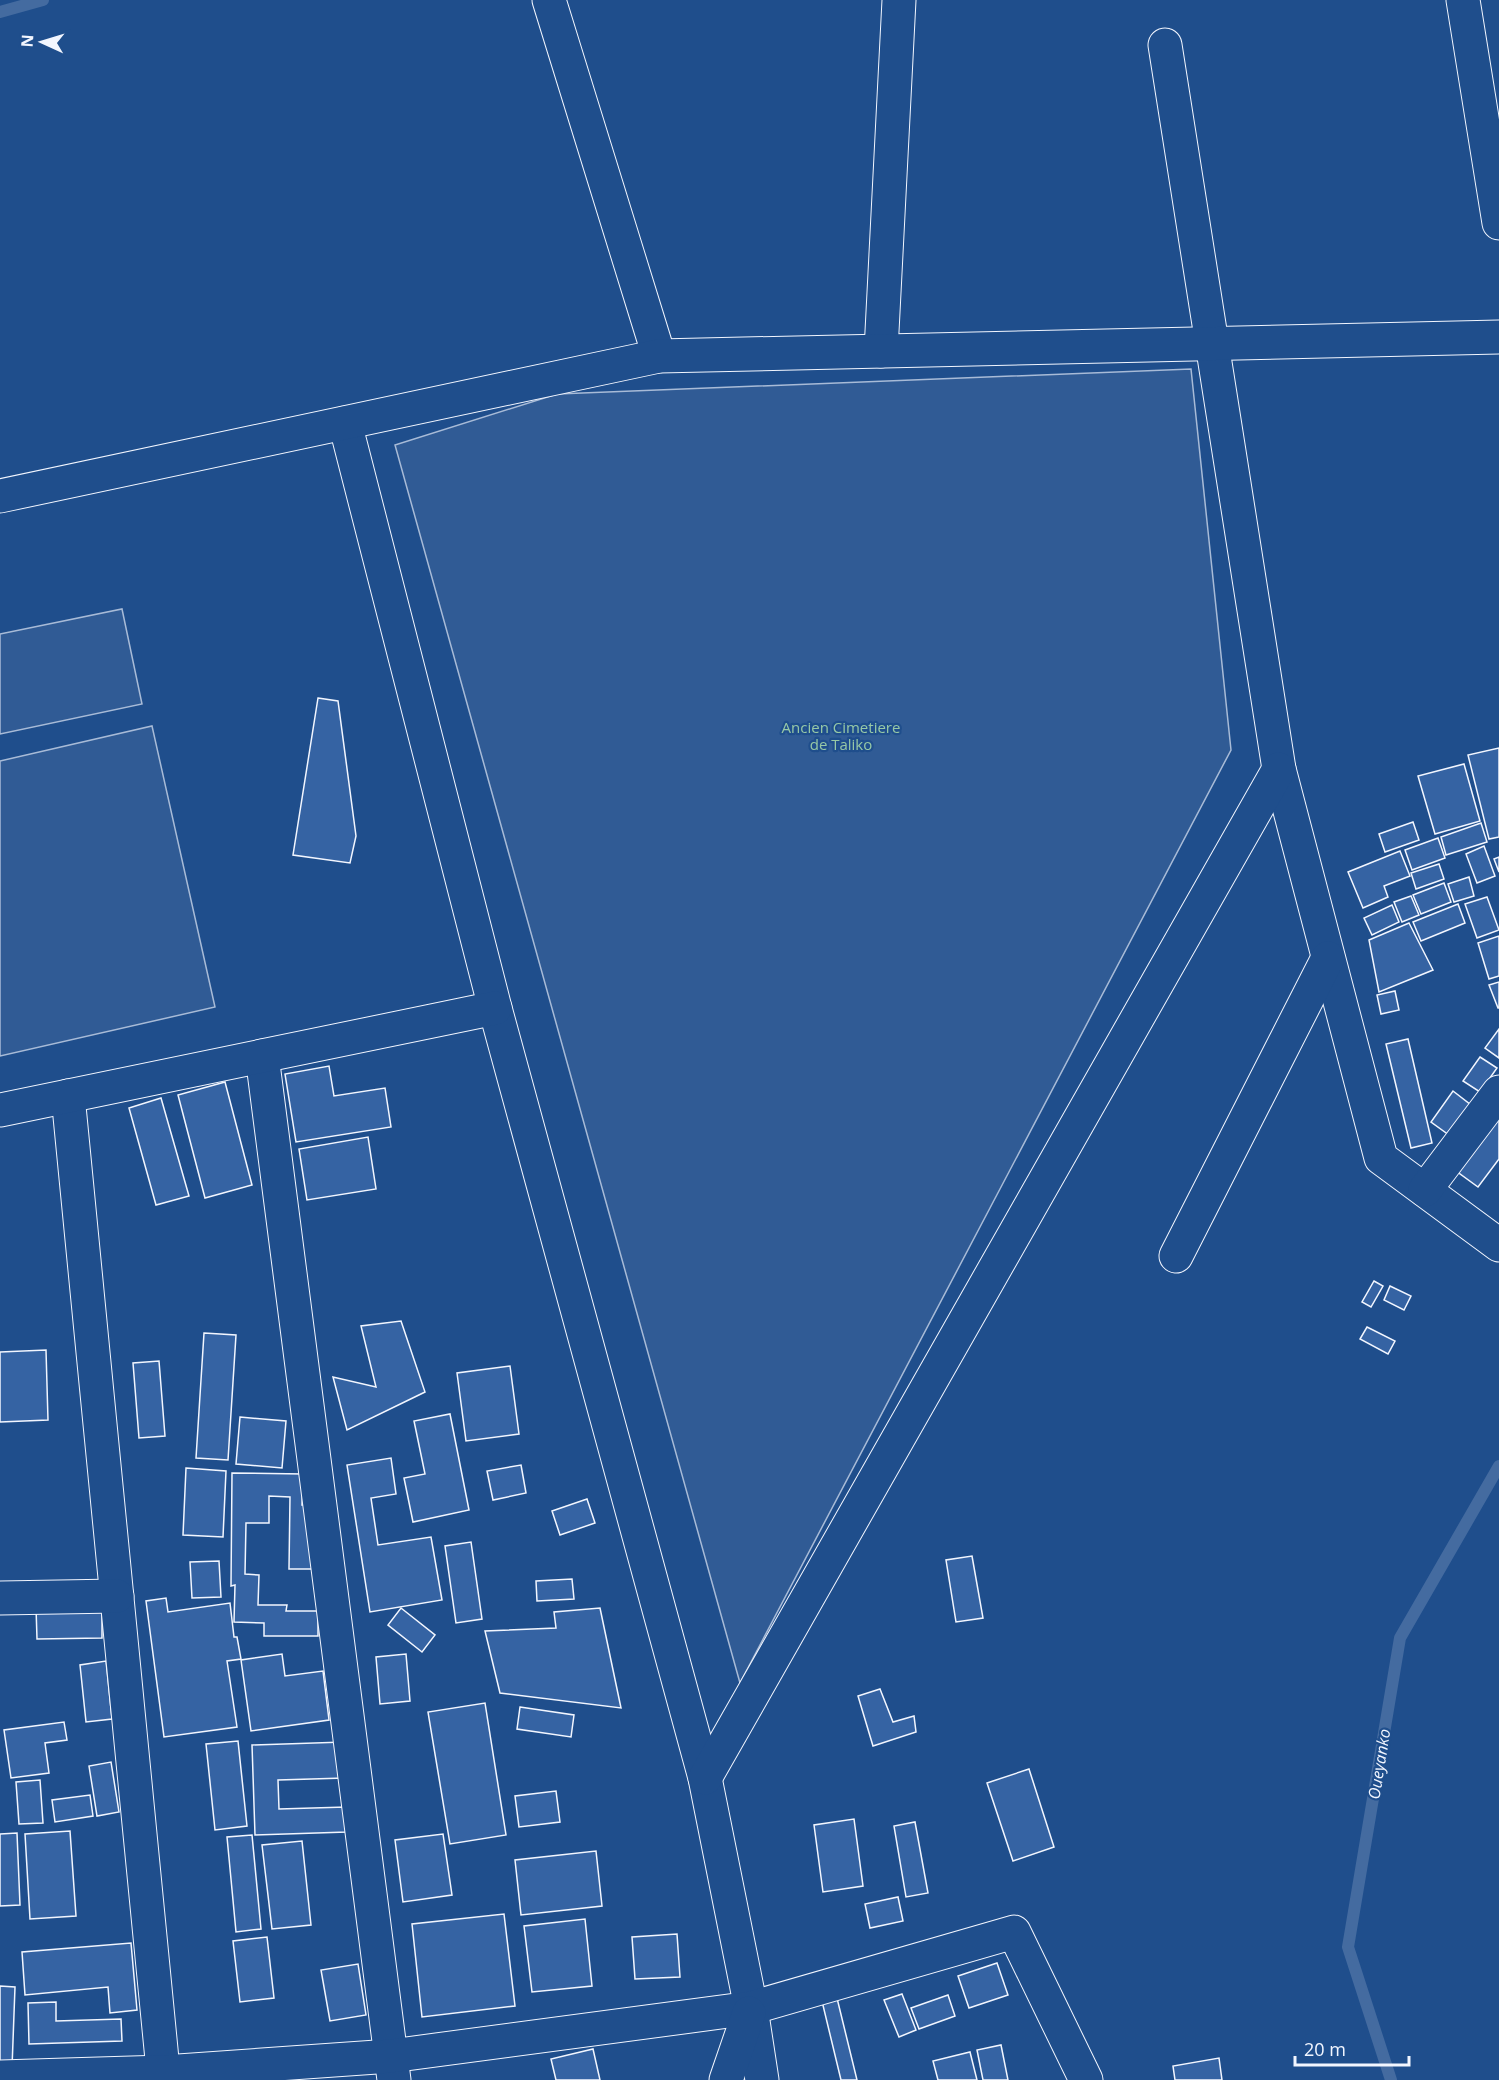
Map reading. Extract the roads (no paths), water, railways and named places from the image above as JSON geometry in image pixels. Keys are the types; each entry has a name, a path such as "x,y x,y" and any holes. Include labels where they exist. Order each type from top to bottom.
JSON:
{"street":[{"path":"549,0 659,356"},
{"path":"881,351 898,0"},
{"path":"1463,0 1491,123 1499,223"},
{"path":"1166,45 1279,769 1381,1158 1499,1245"},
{"path":"0,496 659,356 1499,337"},
{"path":"345,423 495,1008 705,1778 751,2008 762,2080"},
{"path":"705,1778 1279,769"},
{"path":"1176,1256 1328,958"},
{"path":"0,1110 495,1008"},
{"path":"262,1056 392,2068"},
{"path":"1425,1190 1499,1092"},
{"path":"68,1096 164,2076"},
{"path":"0,1598 117,1596"},
{"path":"0,2077 164,2076 392,2068 751,2008 1014,1932 1086,2080"},
{"path":"726,2080 751,2008"}],"waterway":[{"path":"0,12 43,0"},
{"name":"Oueyanko","path":"1391,2080 1348,1947 1400,1638 1499,1466"}],"park label":[{"name":"Ancien Cimetiere de Taliko","path":"841,736"}]}
